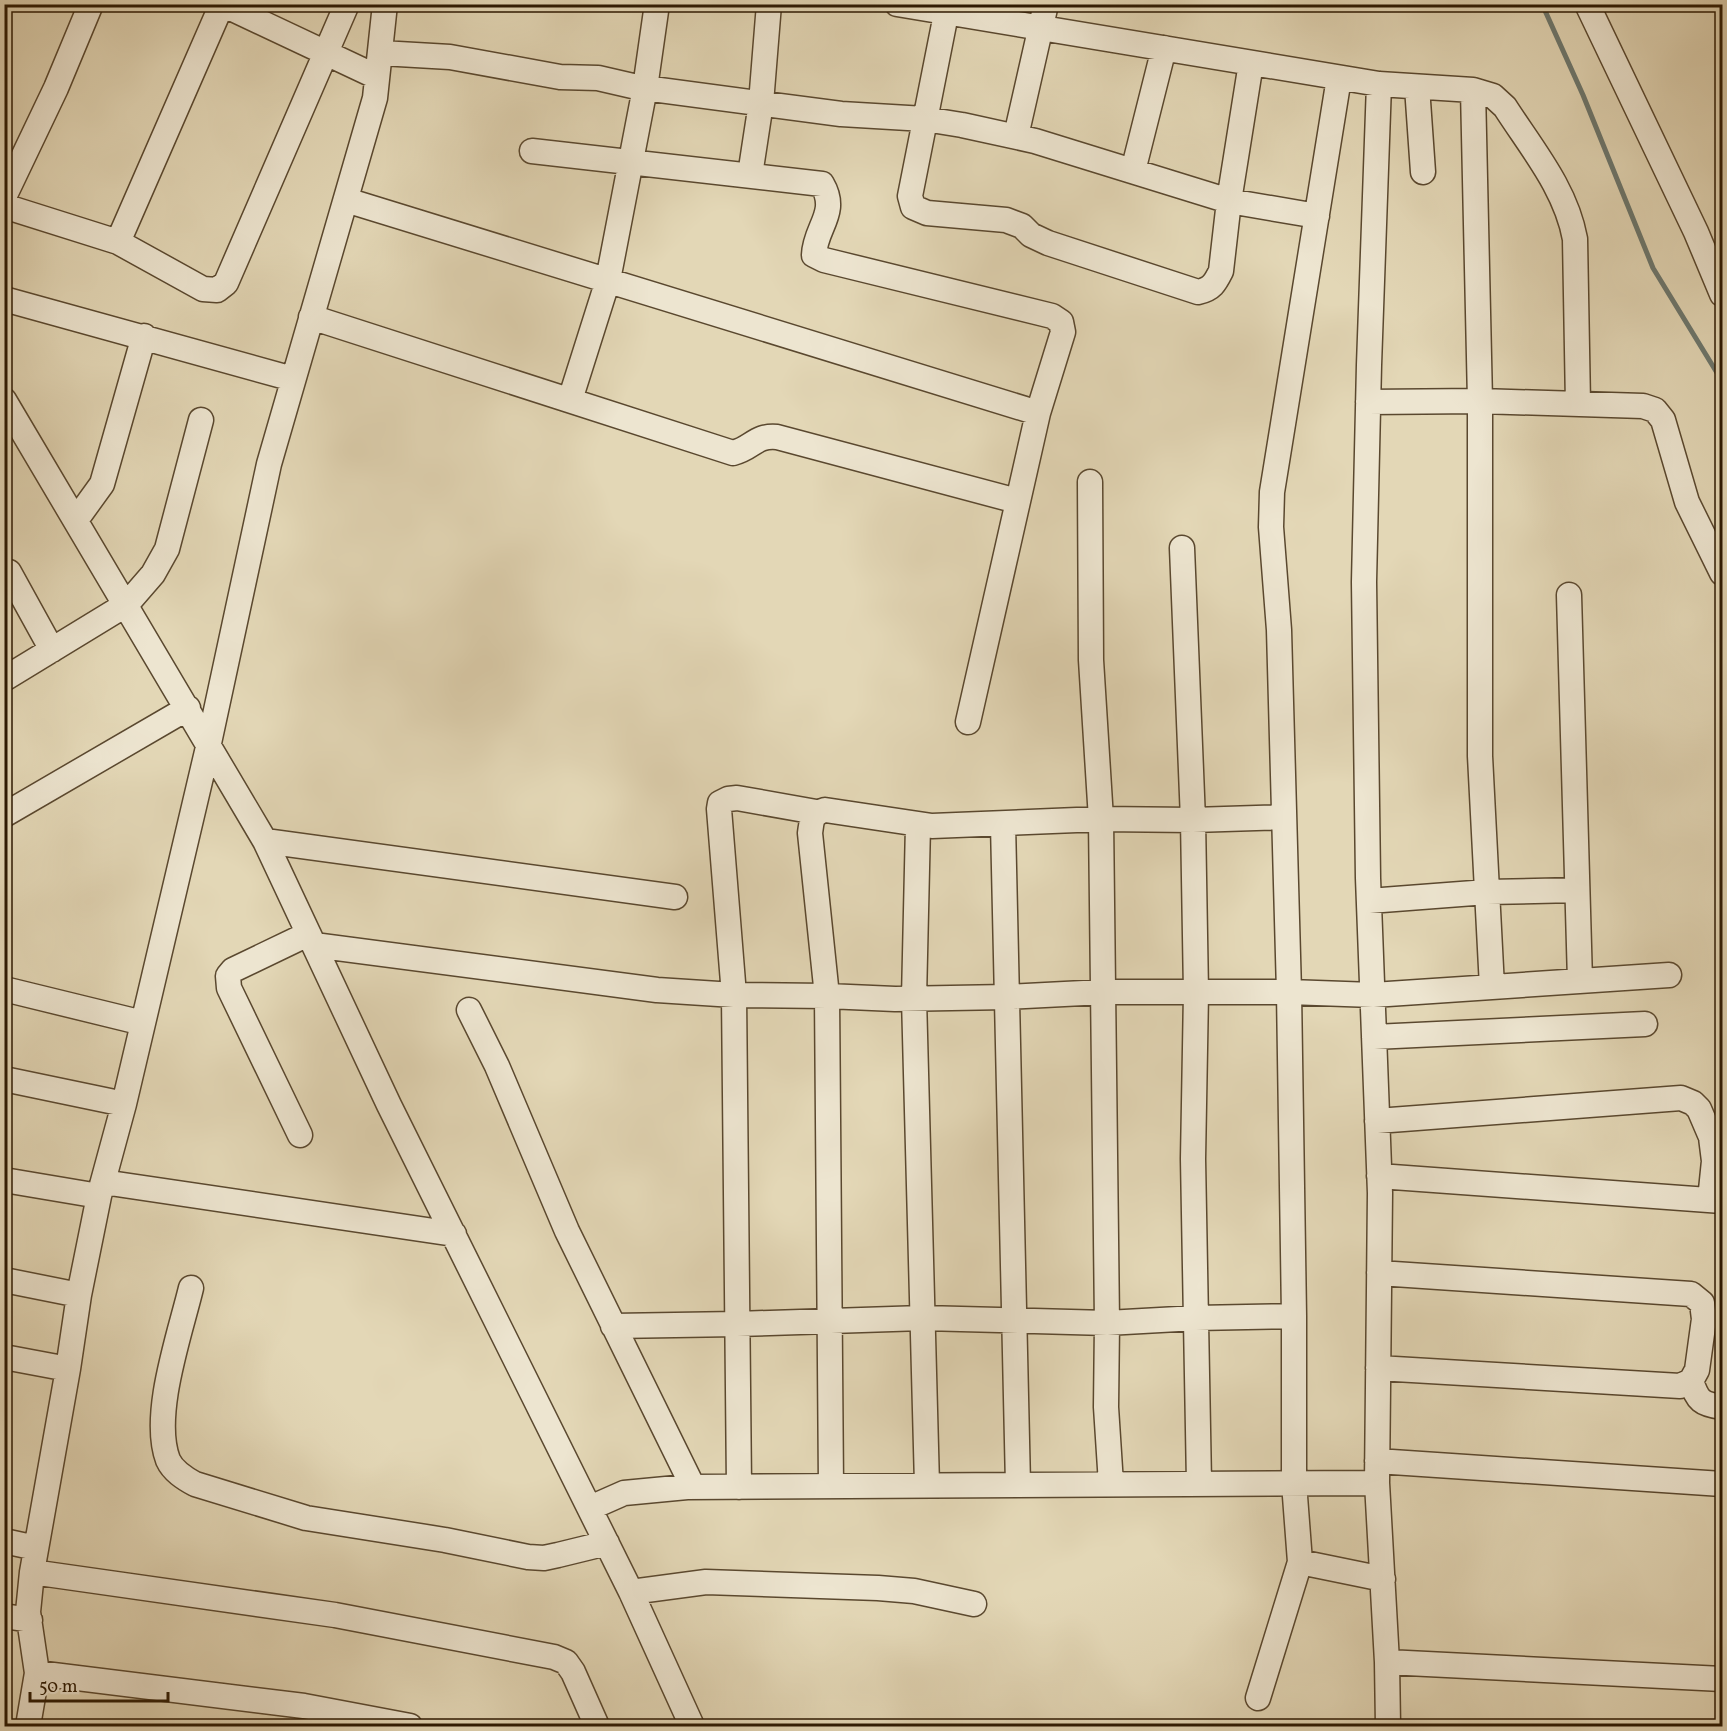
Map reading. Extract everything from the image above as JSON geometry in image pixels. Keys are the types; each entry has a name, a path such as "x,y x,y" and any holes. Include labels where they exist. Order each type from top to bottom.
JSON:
{"street":[{"path":"4,198 56,88 91,4"},
{"path":"4,206 118,242 203,289 217,290 226,283 347,4"},
{"path":"28,1726 38,1673 28,1612 32,1572 79,1295 101,1189 124,1104 209,743 269,464 375,98 385,4"},
{"path":"570,400 608,280 632,162 657,4"},
{"path":"750,175 760,104 769,4"},
{"path":"897,4 947,8 1040,28 1339,78 1379,84 1473,90 1493,96 1505,107 1562,196 1571,219 1575,239 1578,404"},
{"path":"1016,136 1047,4"},
{"path":"1587,4 1696,232 1722,294"},
{"path":"118,242 222,5 376,76"},
{"path":"947,8 909,196 913,207 927,213 1006,220 1022,226 1031,235 1048,243 1198,292 1207,290 1216,281 1221,271 1229,201 1251,63"},
{"path":"1133,171 1164,48"},
{"path":"381,53 450,57 560,77 598,78 645,88 841,114 925,119 1016,136 1229,201 1317,216"},
{"path":"1258,1698 1300,1562 1294,1484 1289,992 1279,630 1271,527 1272,492 1339,78"},
{"path":"1379,84 1364,582 1369,901 1379,1176 1377,1472 1388,1662 1388,1726"},
{"path":"1417,87 1423,172"},
{"path":"1473,90 1480,401 1480,756 1492,987"},
{"path":"532,151 822,184 829,196 827,216 814,246 814,255 824,260 1053,316 1061,322 1063,332 1038,413 968,722"},
{"path":"346,200 1038,413"},
{"path":"4,299 293,378"},
{"path":"311,317 734,453 745,450 766,436 777,437 1017,501"},
{"path":"76,520 102,484 144,336"},
{"path":"4,400 127,604 265,841 389,1105 608,1543 631,1592 684,1724"},
{"path":"1368,402 1480,401 1643,406 1655,410 1663,420 1687,502 1722,573"},
{"path":"4,679 127,604 153,574 167,549 201,420"},
{"path":"1090,482 1091,660 1101,819 1106,1407 1111,1484"},
{"path":"1182,548 1193,820 1196,993 1193,1159 1199,1483"},
{"path":"9,572 52,650"},
{"path":"1569,595 1580,981"},
{"path":"4,815 188,708"},
{"path":"739,1487 734,995 720,803 737,798 816,812 825,810 918,825 1101,819 1193,820 1284,817"},
{"path":"816,812 812,817 810,833 827,996 831,1486"},
{"path":"1003,824 1018,1485"},
{"path":"918,825 914,998 927,1485"},
{"path":"265,841 675,897"},
{"path":"1369,901 1487,892 1577,890"},
{"path":"300,1136 229,988 228,976 233,970 311,939 657,990 734,995 914,998 1007,997 1103,992 1289,992 1373,995 1669,975"},
{"path":"4,989 143,1023"},
{"path":"469,1010 497,1066 567,1231 693,1487"},
{"path":"1374,1037 1645,1024"},
{"path":"4,1079 124,1104"},
{"path":"1377,1121 1681,1098 1693,1103 1699,1109 1711,1137 1716,1201 1379,1176"},
{"path":"4,1180 101,1189 454,1234"},
{"path":"1378,1368 1680,1386 1691,1381 1697,1370 1704,1318 1702,1303 1691,1294 1379,1273"},
{"path":"4,1280 79,1295"},
{"path":"191,1288 164,1398 163,1428 168,1460 180,1475 195,1484 306,1518 445,1540 528,1557 551,1557 608,1543"},
{"path":"613,1326 923,1318 1107,1323 1294,1316"},
{"path":"4,1357 68,1369"},
{"path":"1691,1381 1696,1396 1705,1404 1722,1407"},
{"path":"590,1508 624,1493 693,1487 1294,1484 1377,1472 1722,1485"},
{"path":"4,1541 36,1548"},
{"path":"1300,1562 1383,1579"},
{"path":"32,1572 335,1615 554,1657 566,1662 573,1672 597,1726"},
{"path":"631,1592 706,1582 855,1587 914,1591 974,1604"},
{"path":"4,1616 30,1620"},
{"path":"1388,1662 1722,1679"},
{"path":"38,1673 304,1706 410,1726"}],"waterway":[{"path":"1542,4 1583,95 1653,268 1722,381"}]}
